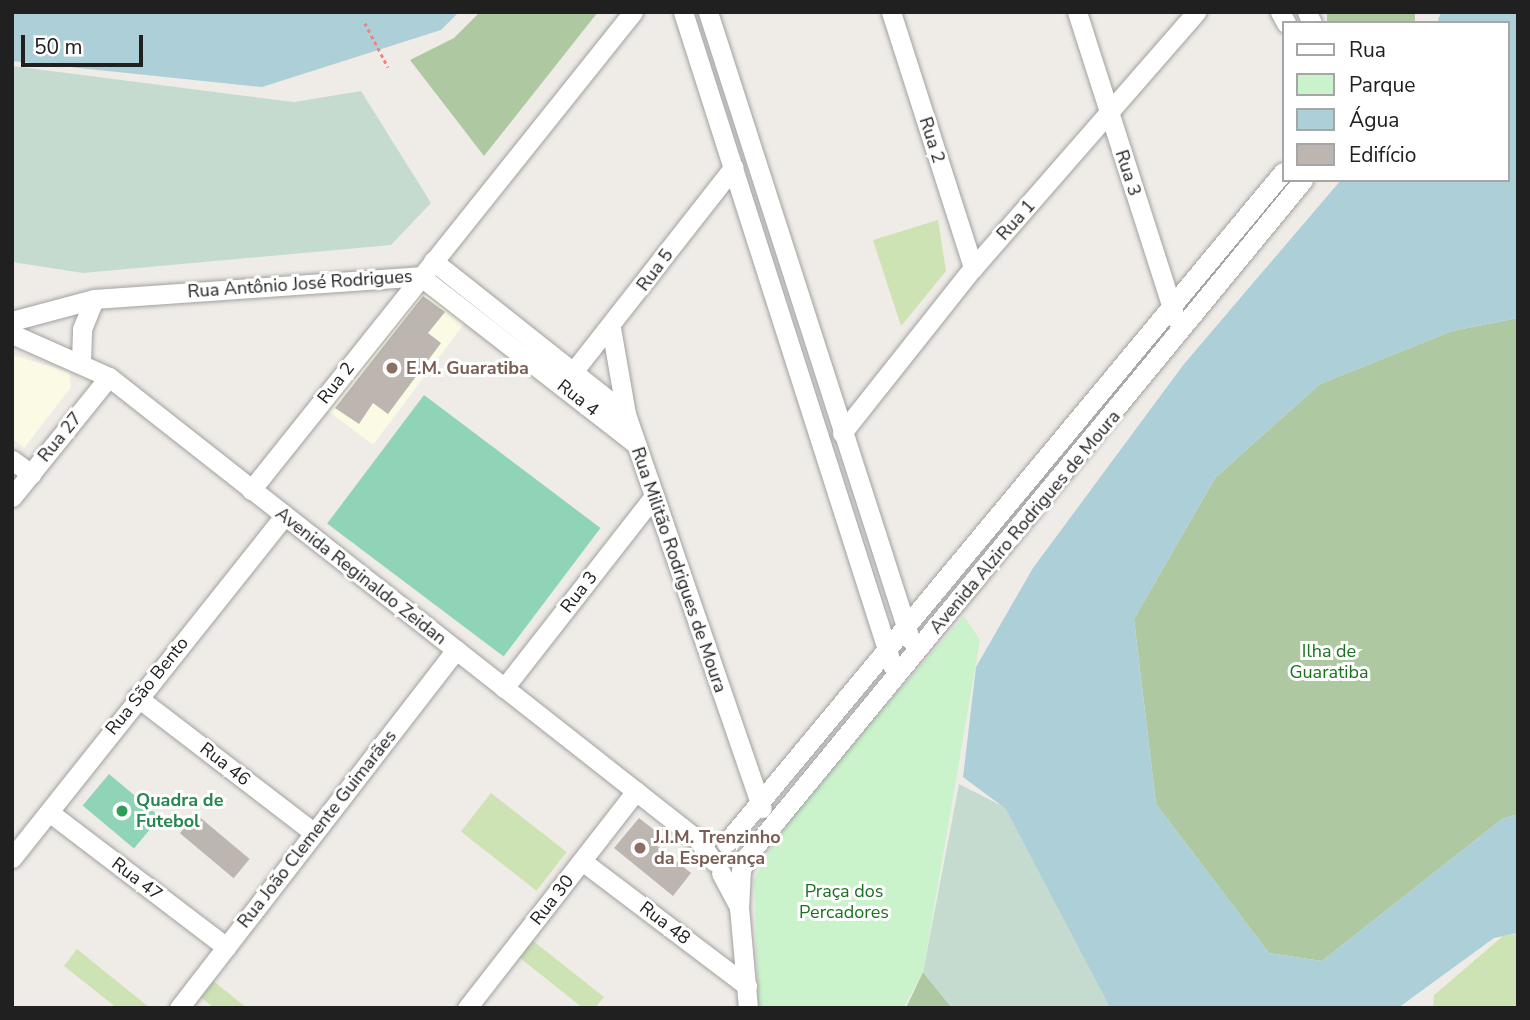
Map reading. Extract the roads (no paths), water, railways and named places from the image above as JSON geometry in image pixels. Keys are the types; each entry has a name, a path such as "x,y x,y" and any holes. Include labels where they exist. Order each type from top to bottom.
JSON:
{"street":[{"name":"Rua Antônio José Rodrigues","path":"12,321 94,299 426,268 633,12"},
{"path":"683,12 895,676"},
{"path":"708,12 842,433 916,652"},
{"name":"Rua 2","path":"891,12 973,268"},
{"name":"Rua 3","path":"1077,12 1180,333"},
{"name":"Rua 1","path":"842,433 973,268 1110,114 1196,12"},
{"name":"Rua 5","path":"568,379 611,328 734,167"},
{"name":"Avenida Alziro Rodrigues de Moura","path":"728,859 767,802 1282,173"},
{"name":"Avenida Alziro Rodrigues de Moura","path":"728,859 788,809 1301,182"},
{"name":"Rua 4","path":"426,268 568,379 636,444"},
{"name":"Rua 2","path":"251,490 426,268"},
{"path":"82,361 82,329 94,299"},
{"name":"Rua Militão Rodrigues de Moura","path":"611,328 626,414 767,802"},
{"name":"Avenida Reginaldo Zeidan","path":"12,334 82,361 108,377 636,792 698,840 728,859"},
{"name":"Rua 27","path":"12,497 108,377"},
{"name":"Rua 4","path":"568,379 626,414"},
{"path":"12,460 31,474"},
{"name":"Rua 3","path":"504,688 654,496"},
{"name":"Rua São Bento","path":"12,858 137,697 284,516"},
{"path":"935,598 948,616"},
{"name":"Rua João Clemente Guimarães","path":"178,1008 456,650"},
{"name":"Rua 46","path":"137,697 313,832"},
{"name":"Rua 30","path":"467,1008 636,792"},
{"path":"767,802 788,809"},
{"name":"Rua 47","path":"49,811 226,947"},
{"path":"728,859 743,933 748,1008"},
{"name":"Rua 48","path":"582,861 747,986"},
{"path":"719,965 743,933"}],"water":[{"path":"12,12 459,12 441,30 262,87 12,61"},
{"path":"1441,12 1518,12 1518,318 1452,331 1320,384 1215,478 1134,619 1156,804 1269,953 1322,961 1502,819 1518,814 1518,933 1494,938 1398,1008 1110,1008 1006,809 963,777 976,667 1033,568 1184,364 1339,182 1509,182 1509,21 1438,21"}],"place":[{"name":"E.M. Guaratiba","path":"392,368"},
{"name":"Quadra de Futebol","path":"122,811"},
{"name":"J.I.M. Trenzinho da Esperança","path":"640,848"}],"park label":[{"name":"Ilha de Guaratiba","path":"1329,662"},
{"name":"Praça dos Percadores","path":"844,902"}]}
